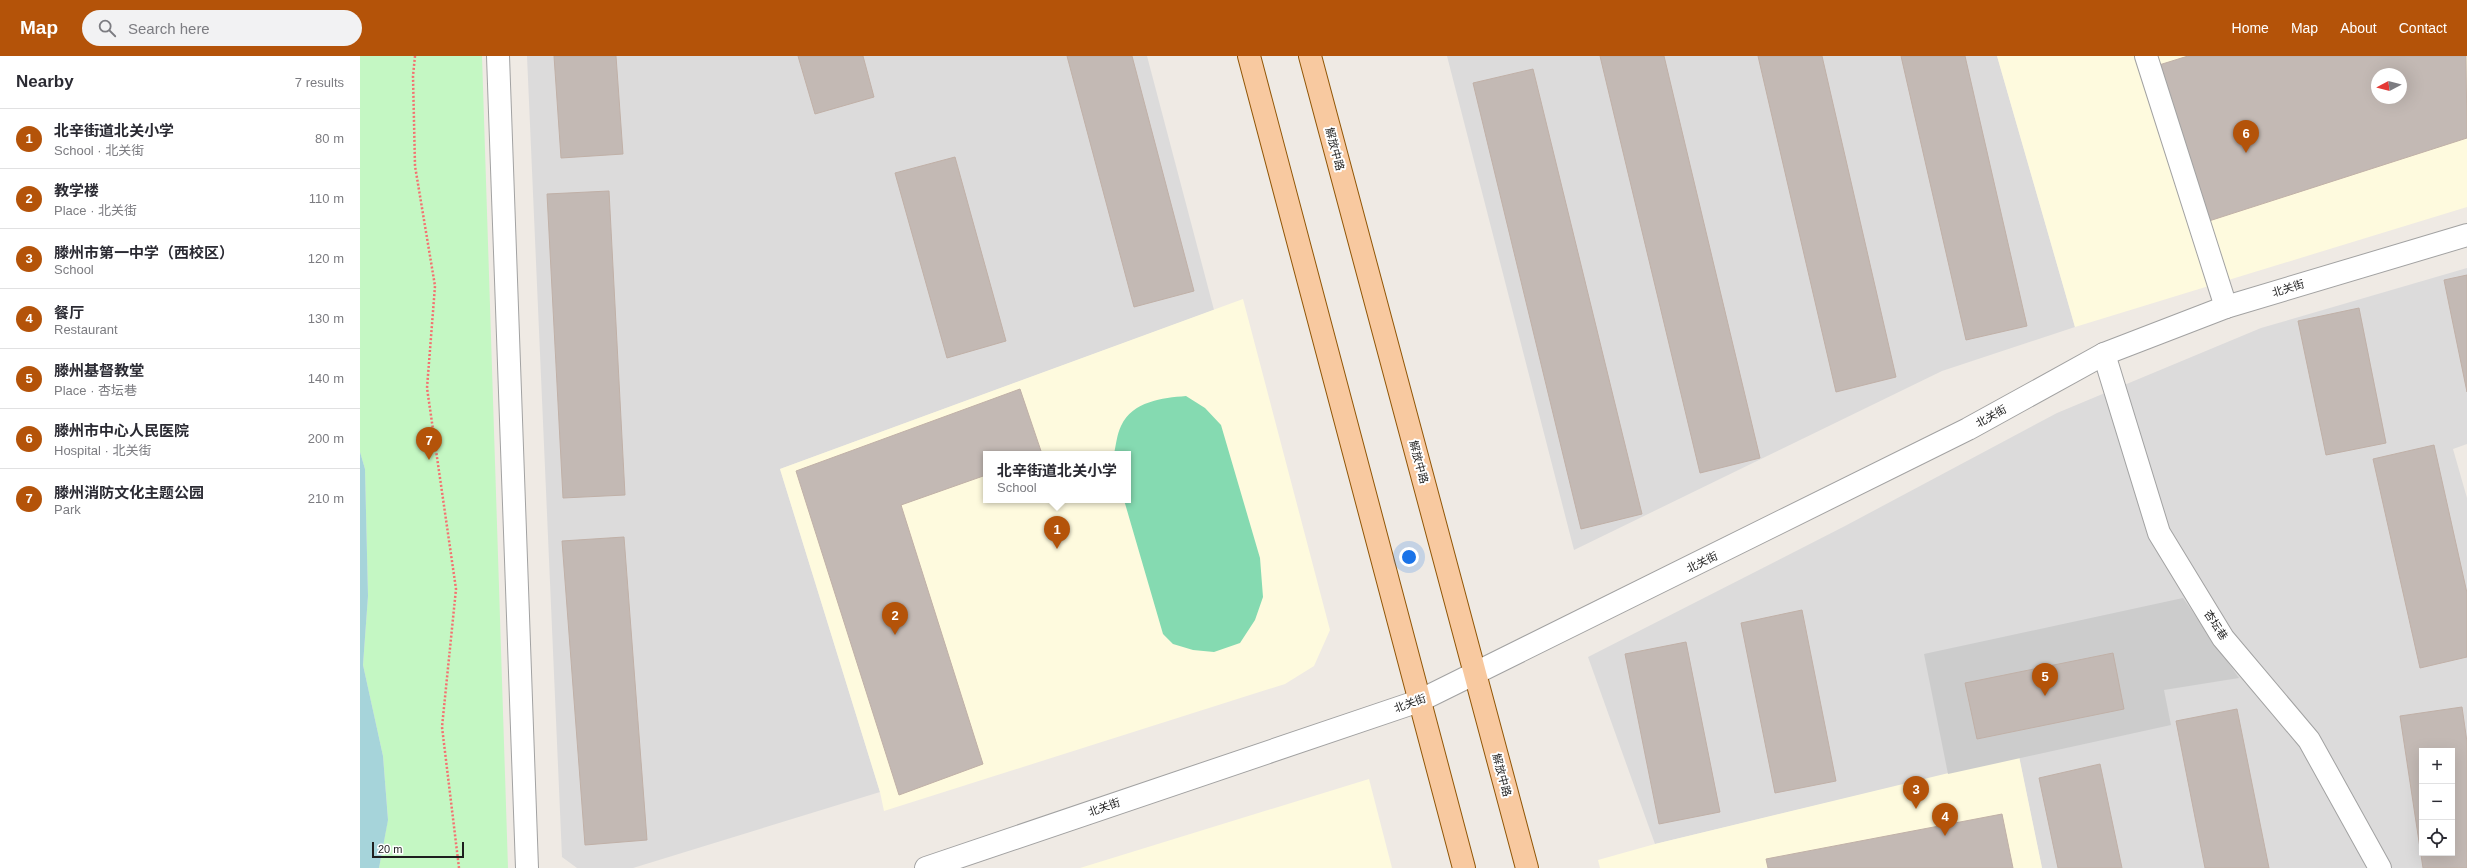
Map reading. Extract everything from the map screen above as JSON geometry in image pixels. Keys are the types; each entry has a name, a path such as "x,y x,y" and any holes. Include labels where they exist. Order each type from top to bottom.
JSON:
{"main road":[{"path":"1249,56 1464,868"},
{"name":"解放中路","path":"1310,56 1527,868"}],"street":[{"path":"498,56 527,868"},
{"path":"2146,56 2226,307"},
{"name":"北关街","path":"926,868 1419,701 1968,429 2104,354 2226,307 2467,235"},
{"name":"杏坛巷","path":"2104,354 2160,533 2223,638 2308,740 2380,868"}],"path":[{"path":"415,56 413,76 415,166 435,286 428,388 456,589 442,727 459,868"}],"shaded area":[{"path":"527,56 1147,56 1214,310 780,469 880,792 633,868 577,868 562,857"},
{"path":"1447,56 1997,56 2075,327 1942,371 1574,550"},
{"path":"1997,56 2467,56 2467,207 2075,327"},
{"path":"2467,268 2467,444 2453,449 2467,498 2467,868 2042,868 2019,757 1655,844 1588,657 1845,526 2057,413 2261,328"},
{"path":"1243,299 1330,630 1314,666 1285,684 884,811 880,792 780,469"},
{"path":"2183,598 2239,678 2164,690 2171,725 1948,774 1924,654"},
{"path":"2019,756 2042,868 1600,868 1598,860 1655,844"},
{"path":"1369,779 1392,868 1080,868"}],"green space":[{"path":"360,56 482,56 508,868 379,868 388,819 383,756 363,665 368,596 365,469 360,452"},
{"path":"1186,396 1205,408 1221,425 1260,558 1263,597 1255,620 1240,643 1214,652 1193,650 1173,644 1163,634 1125,503 1131,503 1131,451 1115,451 1121,426 1126,418 1133,411 1149,402"}],"water":[{"path":"360,452 365,469 368,596 363,665 383,756 388,820 379,868 360,868"}],"building":[{"path":"554,56 616,56 623,154 561,158"},
{"path":"798,56 863,56 874,97 815,114"},
{"path":"1067,56 1132,56 1194,291 1134,307"},
{"path":"1600,56 1664,56 1760,458 1700,473"},
{"path":"1758,56 1822,56 1896,377 1836,392"},
{"path":"1901,56 1965,56 2027,326 1966,340"},
{"path":"2188,56 2466,56 2467,138 2209,221 2159,65"},
{"path":"1533,69 1642,514 1581,529 1473,83"},
{"path":"955,157 1006,341 947,358 895,173"},
{"path":"609,191 625,495 563,498 547,194"},
{"path":"2467,275 2467,392 2444,280"},
{"path":"2359,308 2386,443 2326,455 2298,321"},
{"path":"1020,389 1041,451 983,451 983,476 901,505 983,764 899,795 796,471"},
{"path":"2434,445 2467,593 2467,657 2420,668 2373,459"},
{"path":"624,537 647,840 585,845 562,541"},
{"path":"1802,610 1836,781 1775,793 1741,623"},
{"path":"1686,642 1720,812 1659,824 1625,654"},
{"path":"2113,653 2124,709 1977,739 1965,683"},
{"path":"2462,707 2467,742 2467,868 2423,868 2421,856 2455,856 2455,748 2419,748 2419,842 2400,716"},
{"path":"2237,709 2269,868 2205,868 2176,721"},
{"path":"2100,764 2122,868 2058,868 2039,778"},
{"path":"2002,814 2013,868 1768,868 1766,859"}],"place":[{"name":"滕州市中心人民医院","path":"2246,153"},
{"name":"滕州消防文化主题公园","path":"429,460"},
{"name":"北辛街道北关小学","path":"1057,549"},
{"name":"教学楼","path":"895,635"},
{"name":"滕州基督教堂","path":"2045,696"},
{"name":"滕州市第一中学（西校区）","path":"1916,809"},
{"name":"餐厅","path":"1945,836"}]}
